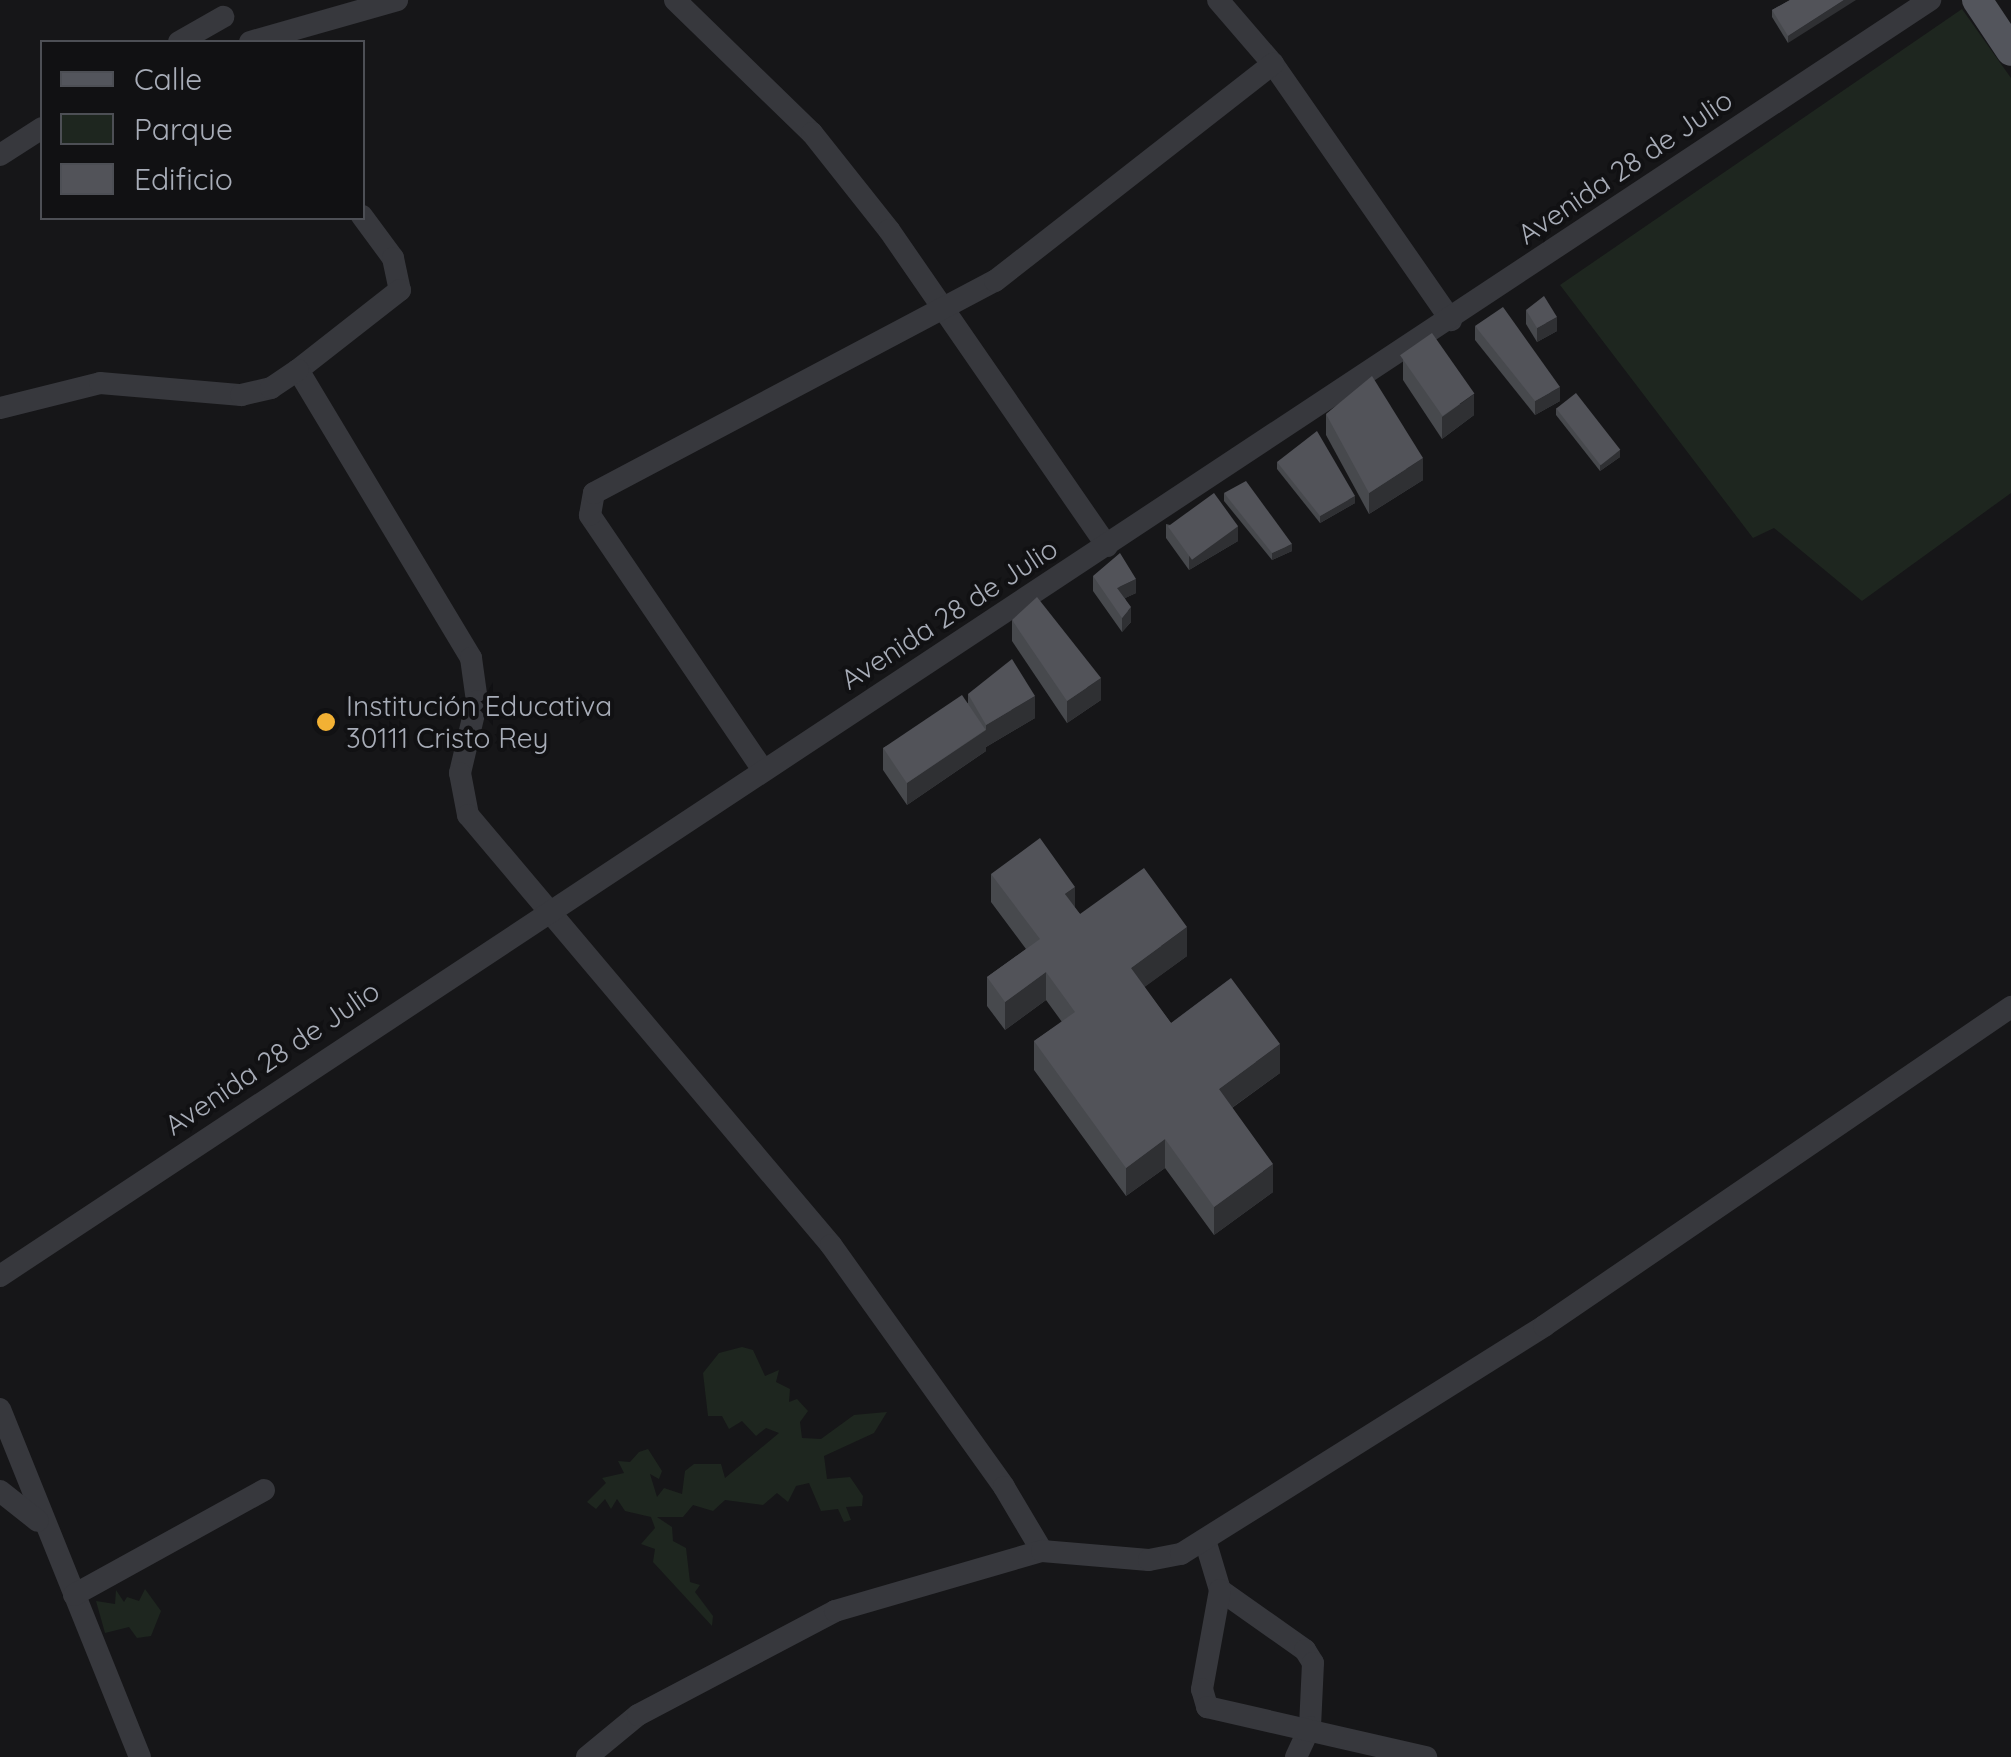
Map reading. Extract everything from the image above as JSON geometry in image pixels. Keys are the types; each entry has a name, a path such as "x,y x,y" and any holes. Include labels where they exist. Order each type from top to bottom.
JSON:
{"main road":[{"path":"1977,0 2011,51"}],"street":[{"path":"257,40 397,0"},
{"path":"675,0 812,133 946,306 1107,546"},
{"path":"1218,0 1273,64 1451,320"},
{"name":"Avenida 28 de Julio","path":"0,1276 549,908 1451,320 1930,0"},
{"path":"181,40 217,8 239,40"},
{"path":"763,770 588,504 594,493 995,280 1273,64"},
{"path":"0,155 40,129"},
{"path":"0,408 100,384 241,395 271,388 400,290 394,258 365,220"},
{"path":"298,370 470,658 477,701 460,773 468,815 831,1245 1004,1486 1042,1552"},
{"path":"587,1757 638,1714 835,1612 1042,1552 1150,1560 1205,1540 1544,1326 2011,1006"},
{"path":"0,1409 41,1524 140,1757"},
{"path":"74,1595 264,1490"},
{"path":"0,1491 41,1524"},
{"path":"1205,1540 1220,1590 1202,1689 1207,1707 1310,1727 1426,1757"},
{"path":"1220,1590 1305,1650 1315,1670 1310,1727 1296,1757"}],"green space":[{"path":"1962,9 2011,78 2011,493 1862,601 1774,528 1753,538 1560,285"},
{"path":"742,1347 753,1350 765,1376 779,1370 776,1382 790,1389 789,1402 797,1399 808,1411 800,1422 802,1438 821,1439 854,1415 887,1412 874,1433 824,1456 827,1479 850,1477 863,1496 862,1506 846,1507 851,1520 844,1522 838,1509 821,1511 809,1483 796,1486 788,1502 777,1493 763,1505 725,1500 713,1511 693,1505 683,1517 657,1517 672,1527 673,1541 686,1548 690,1582 700,1585 695,1592 713,1616 712,1626 653,1562 655,1549 641,1544 655,1528 651,1517 625,1511 617,1499 611,1509 605,1499 596,1509 587,1502 606,1483 602,1478 624,1473 618,1461 630,1462 639,1452 648,1449 662,1471 659,1479 650,1474 657,1497 664,1488 682,1494 685,1471 694,1464 721,1464 725,1478 779,1433 766,1428 756,1436 742,1421 729,1429 722,1416 708,1416 703,1373 719,1353"},
{"path":"145,1589 161,1611 151,1636 137,1638 129,1627 105,1633 96,1601 115,1604 116,1590 124,1602 127,1597 139,1601"}],"building":[{"path":"1790,0 1844,0 1788,36 1772,10"},
{"path":"1544,296 1557,317 1537,328 1526,310"},
{"path":"1503,307 1560,387 1535,401 1475,326"},
{"path":"1432,333 1474,394 1442,416 1400,355"},
{"path":"1372,376 1423,458 1369,493 1326,414"},
{"path":"1576,393 1620,450 1601,465 1556,408"},
{"path":"1317,431 1355,496 1320,516 1277,462"},
{"path":"1246,481 1292,544 1272,553 1224,493"},
{"path":"1214,493 1238,526 1192,560 1168,527"},
{"path":"1120,553 1136,579 1117,588 1131,607 1122,618 1093,576"},
{"path":"1037,597 1101,678 1067,701 1012,620"},
{"path":"1012,659 1035,696 986,725 968,694"},
{"path":"962,695 985,730 907,783 883,748"},
{"path":"1040,838 1075,887 1065,894 1080,914 1144,868 1187,927 1131,968 1171,1023 1231,978 1280,1044 1219,1089 1273,1164 1214,1207 1165,1139 1126,1168 1034,1041 1075,1012 1046,972 1005,1002 987,977 1040,939 991,874"}],"place":[{"name":"Institución Educativa 30111 Cristo Rey","path":"326,722"}]}
